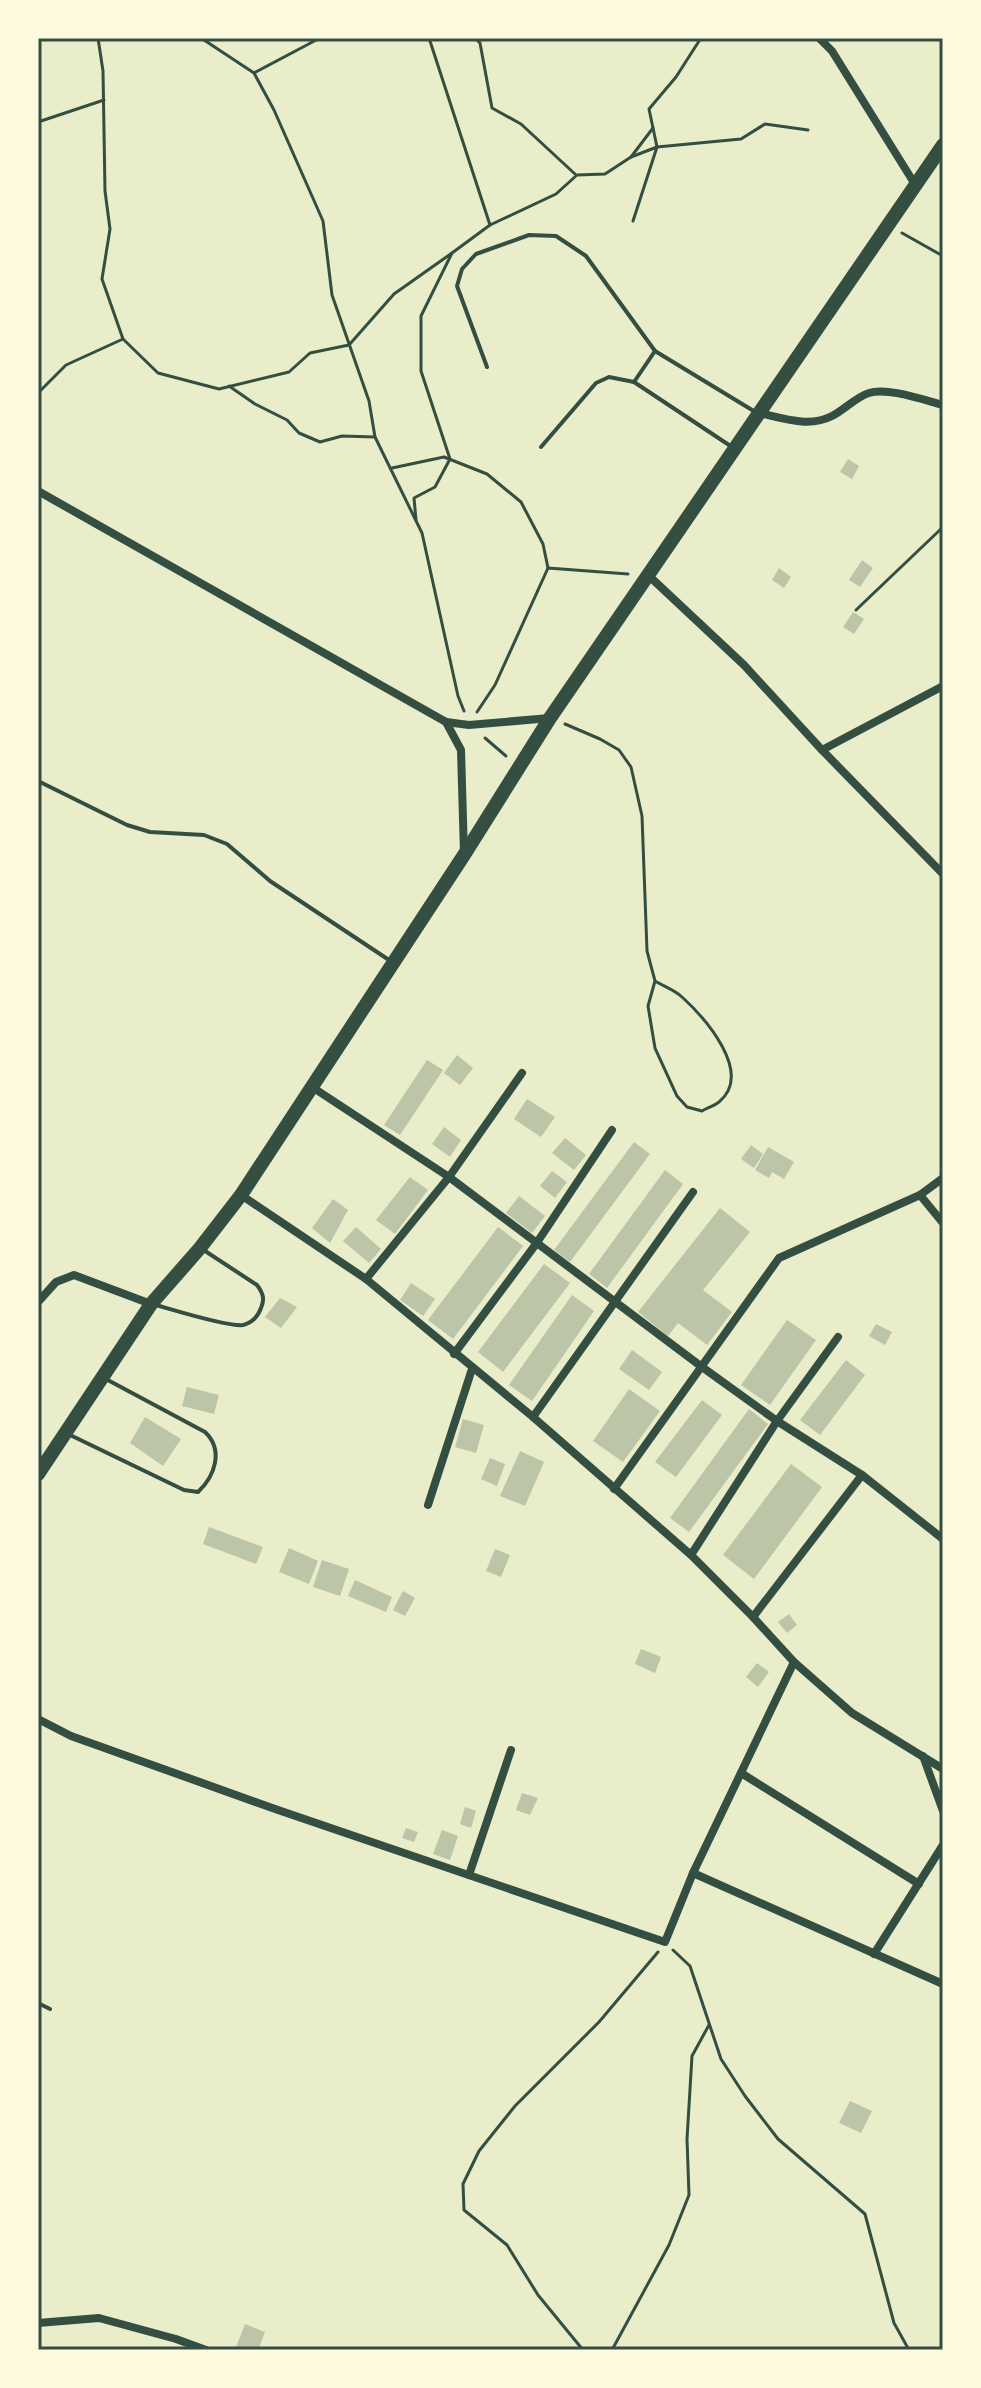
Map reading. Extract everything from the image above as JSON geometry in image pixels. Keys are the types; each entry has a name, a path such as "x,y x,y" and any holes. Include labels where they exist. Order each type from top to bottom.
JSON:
{"highway":[{"path":"38,1474 151,1304 241,1195 550,718 943,145"}],"street":[{"path":"819,38 832,51 916,186"},
{"path":"758,413 807,423 820,421 868,393 884,391 943,405"},
{"path":"38,491 446,722 469,725 550,718"},
{"path":"648,575 744,665 943,874"},
{"path":"822,750 943,686"},
{"path":"446,722 461,750 464,855"},
{"path":"366,1279 449,1177 522,1073"},
{"path":"312,1087 449,1177 702,1367 777,1421 862,1475 943,1539"},
{"path":"454,1354 536,1244 612,1130"},
{"path":"614,1489 779,1258 920,1195 943,1178"},
{"path":"533,1417 693,1192"},
{"path":"241,1195 366,1279 533,1417 691,1555 794,1662 852,1713 943,1769"},
{"path":"920,1195 943,1223"},
{"path":"38,1302 56,1282 74,1275 151,1304"},
{"path":"691,1555 777,1421 838,1337"},
{"path":"428,1505 472,1369"},
{"path":"753,1617 862,1475"},
{"path":"38,1719 71,1736 665,1942 693,1873 794,1662"},
{"path":"469,1875 511,1750"},
{"path":"923,1755 943,1811"},
{"path":"741,1773 919,1884"},
{"path":"874,1954 943,1845"},
{"path":"693,1873 943,1984"},
{"path":"38,2323 99,2318 206,2350"}],"lane":[{"path":"487,367 457,286 462,269 476,254 529,235 556,236 586,256 655,351 758,413"},
{"path":"634,382 655,351"},
{"path":"541,447 596,383 609,377 634,382 735,448"},
{"path":"38,781 127,825 150,832 204,835 227,844 270,881 394,963"},
{"path":"151,1304 232,1324 245,1325 257,1318 263,1306 263,1293 257,1285 200,1248"},
{"path":"66,1433 184,1490 198,1492 209,1481 217,1453 212,1439 205,1432 103,1377"},
{"path":"38,2003 50,2009"}],"path":[{"path":"98,38 103,71 105,191 110,229 102,279 123,339 158,373 219,389 289,372 310,353 349,345 394,294 490,225 556,194 577,175 605,174 631,157 657,147 741,139 765,124 808,130"},
{"path":"201,38 254,73 274,110 323,221 332,295 369,401 375,437 416,520 426,548 458,696 469,725 518,767"},
{"path":"254,73 320,38"},
{"path":"429,38 490,225"},
{"path":"475,38 480,43 492,108 521,124 577,175"},
{"path":"633,221 657,147 649,109 676,77 701,38"},
{"path":"38,122 104,100"},
{"path":"631,157 653,128"},
{"path":"889,224 943,256"},
{"path":"416,520 414,498 435,487 450,459 421,371 421,316 452,253"},
{"path":"38,393 66,365 123,339"},
{"path":"229,386 287,420 299,433 320,442 342,436 375,437"},
{"path":"390,468 444,457 487,474 521,502 543,544 548,568 495,685 469,725"},
{"path":"856,610 943,527"},
{"path":"548,568 648,575"},
{"path":"550,718 619,750 631,767 642,816 647,951 655,981 648,1006 655,1048 677,1096 687,1107 702,1111 720,1102 731,1086 731,1062 717,1038 681,996 655,981"},
{"path":"583,2350 538,2295 507,2245 464,2210 463,2184 479,2151 515,2106 599,2022 665,1942 690,1966 721,2059 745,2096 778,2139 865,2214 894,2323 909,2350"},
{"path":"612,2350 669,2245 689,2195 687,2139 692,2056 709,2025"}],"building":[{"path":"848,459 859,466 852,479 840,472"},
{"path":"862,560 873,568 860,587 849,580"},
{"path":"779,568 791,577 784,588 772,580"},
{"path":"853,612 864,619 854,634 843,627"},
{"path":"457,1055 473,1068 460,1085 444,1073"},
{"path":"427,1060 443,1070 400,1135 384,1125"},
{"path":"527,1099 555,1117 541,1137 514,1119"},
{"path":"444,1127 461,1140 450,1157 432,1144"},
{"path":"565,1138 586,1155 574,1170 552,1153"},
{"path":"634,1142 650,1154 570,1262 554,1250"},
{"path":"751,1145 763,1154 754,1168 741,1159"},
{"path":"768,1147 794,1162 784,1179 772,1172 769,1178 755,1170"},
{"path":"665,1170 683,1184 607,1288 589,1274"},
{"path":"552,1171 567,1182 555,1198 540,1186"},
{"path":"410,1177 428,1190 395,1234 376,1220"},
{"path":"519,1196 545,1216 532,1233 506,1213"},
{"path":"333,1199 348,1210 330,1243 312,1228"},
{"path":"720,1208 750,1232 703,1290 732,1312 707,1345 678,1323 668,1336 638,1312"},
{"path":"356,1227 381,1249 369,1263 343,1241"},
{"path":"498,1227 523,1246 453,1339 428,1320"},
{"path":"544,1264 570,1283 503,1372 478,1352"},
{"path":"411,1283 435,1299 423,1316 400,1300"},
{"path":"572,1295 594,1311 532,1401 509,1385"},
{"path":"280,1298 297,1307 281,1328 265,1317"},
{"path":"787,1320 816,1340 770,1405 741,1385"},
{"path":"876,1324 892,1332 885,1345 869,1336"},
{"path":"632,1350 662,1372 649,1390 619,1369"},
{"path":"846,1360 865,1375 820,1435 800,1420"},
{"path":"187,1387 219,1395 214,1414 182,1406"},
{"path":"629,1389 660,1411 623,1462 593,1441"},
{"path":"702,1400 722,1415 676,1477 655,1462"},
{"path":"749,1409 768,1424 689,1532 670,1518"},
{"path":"145,1417 181,1439 163,1466 130,1443"},
{"path":"463,1419 484,1425 476,1453 455,1447"},
{"path":"520,1451 544,1462 525,1506 500,1496"},
{"path":"490,1458 505,1464 497,1486 481,1479"},
{"path":"791,1464 822,1487 754,1579 723,1555"},
{"path":"209,1527 263,1547 256,1564 203,1544"},
{"path":"289,1548 318,1561 309,1584 279,1572"},
{"path":"495,1549 510,1555 501,1577 486,1571"},
{"path":"322,1560 349,1569 340,1596 313,1587"},
{"path":"355,1580 392,1597 386,1612 348,1596"},
{"path":"403,1591 415,1598 405,1616 393,1610"},
{"path":"789,1614 797,1625 787,1633 778,1622"},
{"path":"641,1649 661,1657 655,1673 635,1664"},
{"path":"757,1663 769,1672 758,1687 746,1677"},
{"path":"522,1793 538,1798 530,1815 516,1810"},
{"path":"465,1807 476,1811 471,1828 460,1824"},
{"path":"406,1828 418,1832 414,1842 402,1838"},
{"path":"442,1830 458,1836 450,1860 433,1854"},
{"path":"850,2101 872,2111 861,2133 839,2123"},
{"path":"245,2324 265,2332 258,2350 235,2350"}]}
